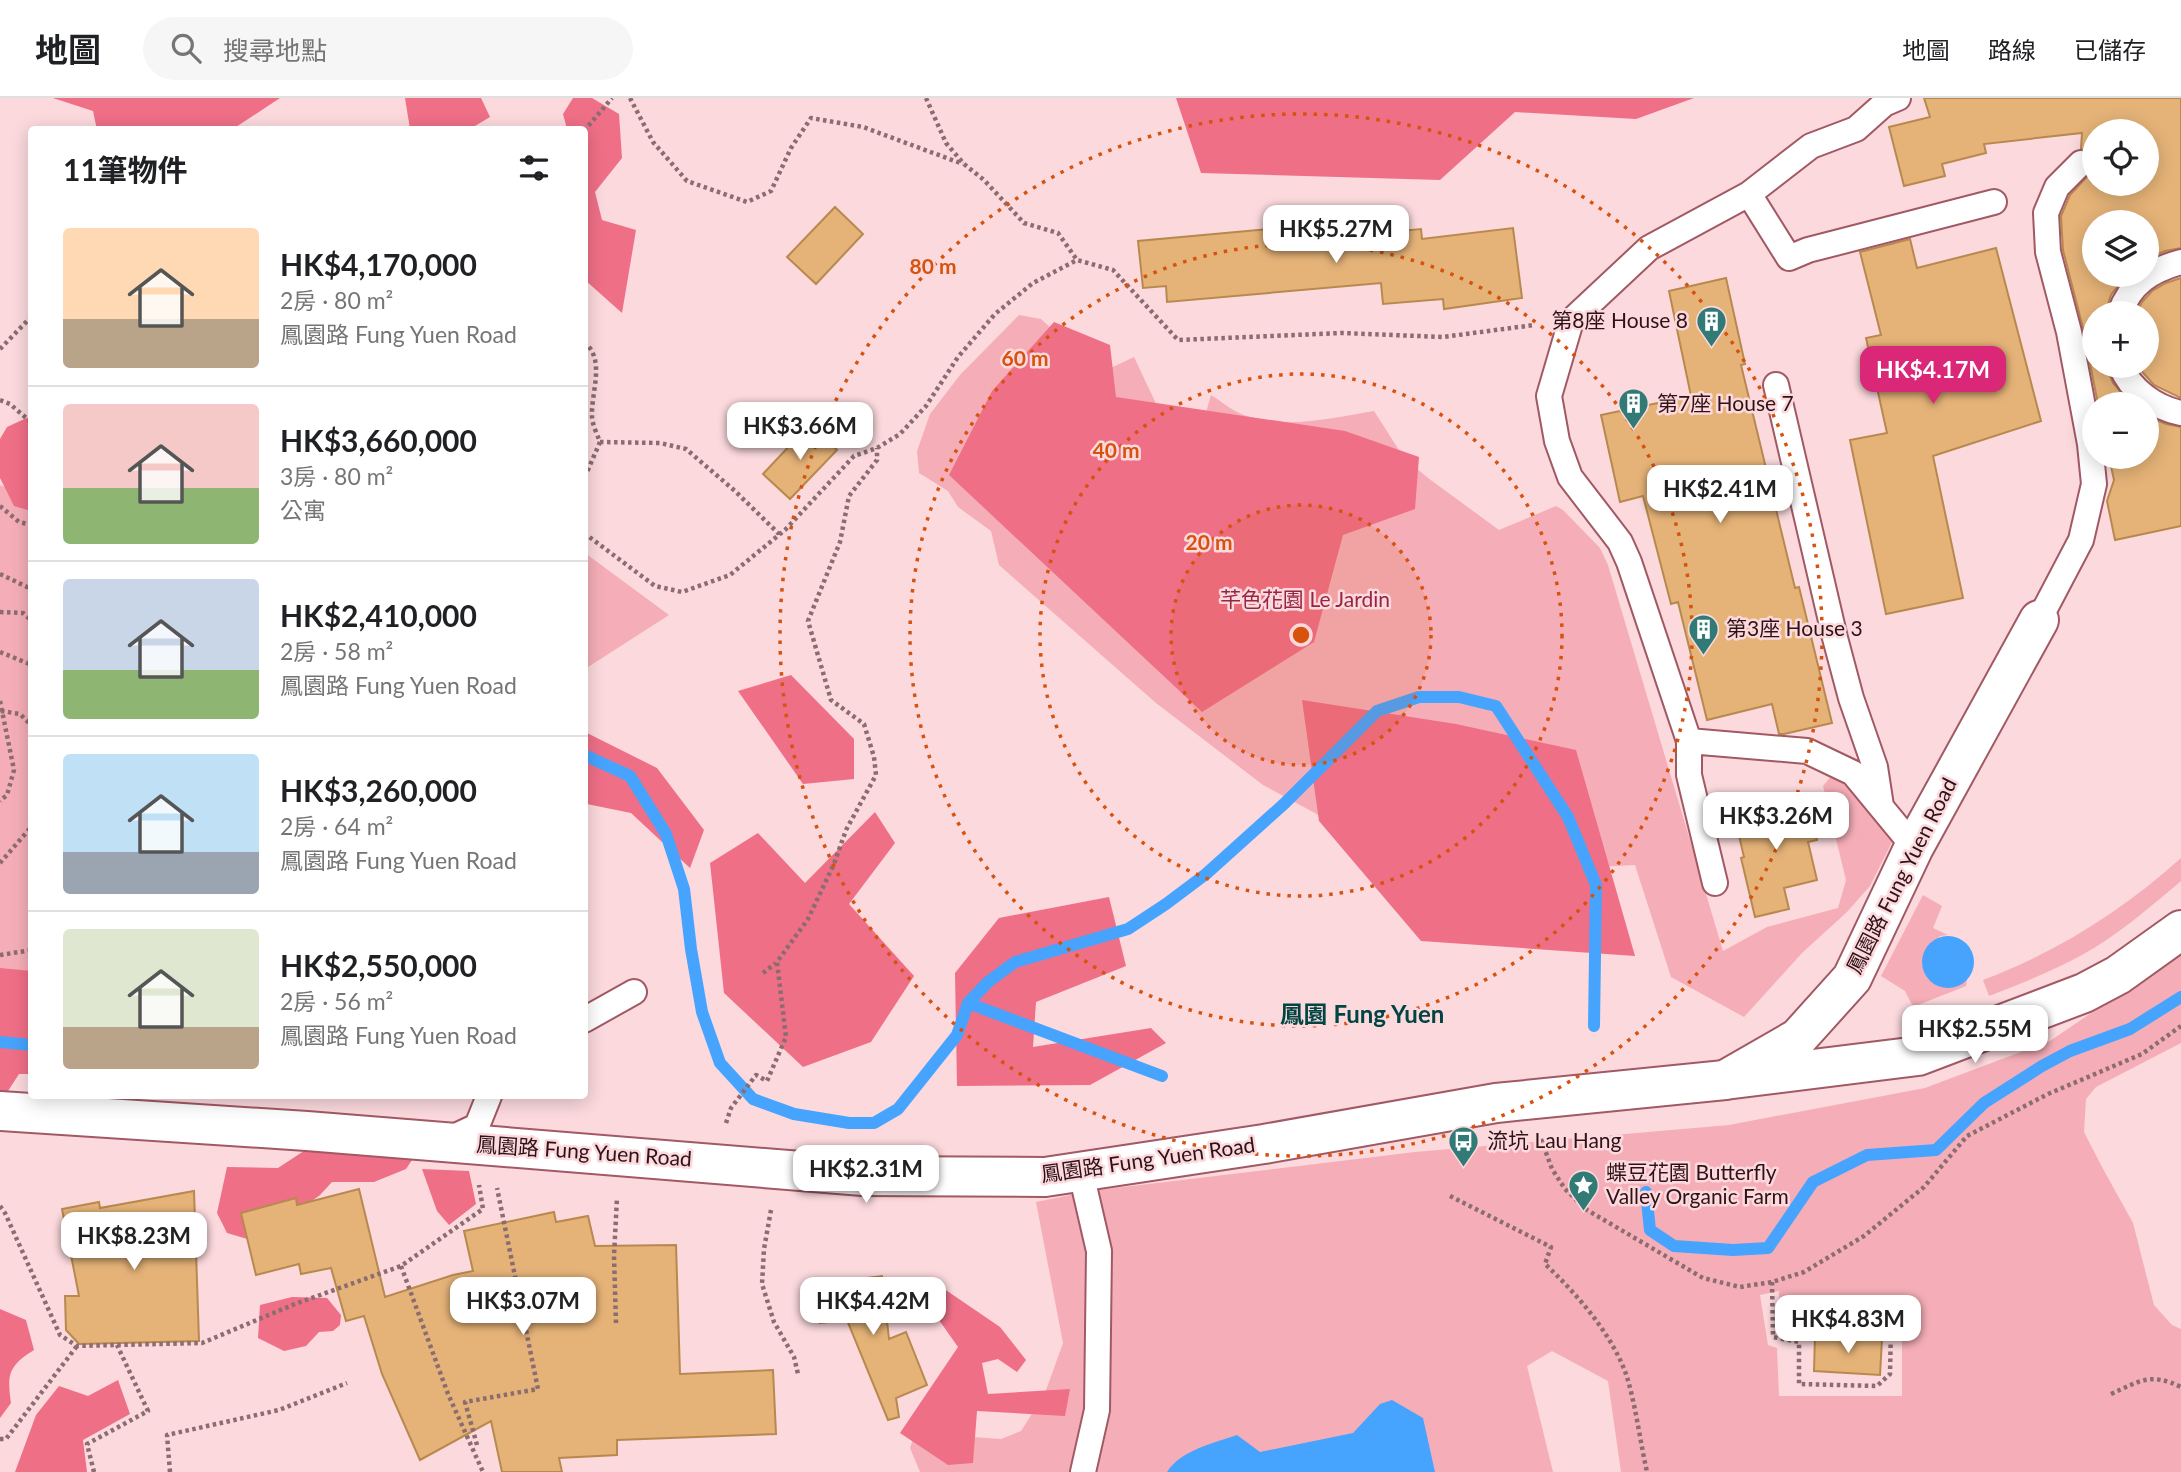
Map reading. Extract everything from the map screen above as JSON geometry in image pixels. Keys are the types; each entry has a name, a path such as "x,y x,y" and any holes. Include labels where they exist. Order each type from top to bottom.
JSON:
{"street":[{"name":"鳳園路 Fung Yuen Road","path":"0,1111 307,1130 863,1176 1045,1177 1264,1144 1496,1103 1725,1080 1798,1038 1852,978 1914,847 2039,620"},
{"path":"1725,1080 1918,1056 2084,993 2118,975 2181,930"}],"lane":[{"path":"1715,883 1689,775 1689,741 1620,542 1570,477 1557,441 1549,396 1571,321 1649,248 1749,194 1811,146 1856,129 1884,104 1898,98"},
{"path":"2039,620 2081,540 2094,484 2090,444 2071,345 2048,252 2046,213 2057,187 2081,163"},
{"path":"1749,194 1789,258 1808,250 1994,202"},
{"path":"2124,301 2141,279 2161,267 2181,261"},
{"path":"2129,378 2136,389 2155,404 2181,413"},
{"path":"1776,385 1835,638 1850,698 1875,767 1881,806"},
{"path":"1689,741 1807,751 1853,773 1914,847"},
{"path":"588,1018 634,992"},
{"path":"457,1143 477,1126 488,1099"},
{"path":"1081,1173 1099,1251 1097,1410 1083,1472"}],"path":[{"path":"588,127 614,98"},
{"path":"630,98 653,142 687,181 747,202 771,191 791,148 811,118 863,127 964,164"},
{"path":"926,98 946,143 1024,223 1058,233 1077,260 1113,270 1178,340 1342,333 1443,337 1571,321"},
{"path":"588,536 655,586 682,592 730,575 779,535 854,456 877,448 900,433 926,406 958,357 995,314 1033,283 1077,260"},
{"path":"0,349 28,320"},
{"path":"588,345 592,348 596,362 592,418 600,442 588,470"},
{"path":"0,400 10,404 28,420"},
{"path":"600,442 660,443 686,449 735,491 779,535"},
{"path":"763,973 777,962 807,919 834,864 846,830 876,775 874,757 864,724 831,700 808,621 840,542 849,496 877,460 877,448"},
{"path":"0,506 19,522 28,524"},
{"path":"0,573 28,587"},
{"path":"0,612 23,613 28,617"},
{"path":"0,652 28,663"},
{"path":"0,701 14,770 7,795 0,801"},
{"path":"1,711 20,714 28,722"},
{"path":"0,863 28,831"},
{"path":"0,955 28,951"},
{"path":"731,1108 756,1075 768,1081 786,1037 777,962"},
{"path":"1539,1135 1552,1169 1565,1189 1587,1210 1703,1278 1740,1287 1772,1282 1804,1272 1864,1236 1924,1186 1967,1136 2048,1094 2142,1054 2181,1026"},
{"path":"0,1206 60,1335 77,1346 202,1343 295,1304 401,1266 483,1209 457,1143"},
{"path":"772,1168 771,1217 764,1249 762,1284 774,1322 794,1357 798,1374"},
{"path":"477,1446 465,1402 538,1388 496,1183"},
{"path":"616,1323 614,1256 617,1194"},
{"path":"1450,1196 1551,1247 1545,1264 1591,1313 1621,1361 1647,1472"},
{"path":"401,1266 448,1394 483,1472"},
{"path":"1772,1282 1773,1337 1799,1342"},
{"path":"1891,1327 1890,1374 1877,1386 1799,1384 1799,1342 1800,1329 1891,1327"},
{"path":"94,1472 87,1444 148,1410 117,1345"},
{"path":"0,1439 6,1439 77,1346"},
{"path":"2111,1394 2148,1378 2171,1382 2181,1387"},
{"path":"170,1472 167,1435 279,1410 347,1383"}],"green space":[{"path":"53,98 280,98 238,126 96,126 93,111"},
{"path":"405,98 481,98 490,117 475,126 410,126"},
{"path":"573,98 592,98 619,114 622,158 595,192 602,220 636,230 622,313 588,283 588,126 566,126 563,114"},
{"path":"1176,98 1694,98 1636,119 1515,112 1440,180 1201,173"},
{"name":"芊色花園 Le Jardin","path":"1019,315 1041,319 1100,373 1134,357 1168,429 1203,423 1211,395 1240,413 1276,422 1309,421 1374,411 1404,458 1499,530 1556,506 1563,510 1600,548 1608,565 1723,951 1767,927 1838,908 1846,880 1823,786 1832,775 1857,795 1895,836 1870,886 1847,912 1802,953 1744,1017 1671,977 1635,865 1578,868 1324,818 1263,785 1156,703 999,565 991,531 958,507 948,491 919,473 917,451 930,414 960,375"},
{"path":"1054,322 1110,345 1116,397 1345,431 1419,457 1415,509 1343,535 1314,642 1202,712 949,475 992,391"},
{"path":"28,417 28,510 14,506 0,478 0,439 7,427"},
{"path":"0,485 18,493 28,490 28,992 0,988"},
{"path":"588,555 669,615 588,667"},
{"path":"791,675 854,739 854,779 803,784 738,691"},
{"path":"1302,700 1456,724 1576,750 1635,956 1421,941 1319,821"},
{"path":"588,734 657,768 704,830 690,868 631,813 588,804"},
{"path":"875,812 895,843 849,904 914,976 871,1042 803,1067 724,993 710,863 758,833 805,883"},
{"path":"2181,858 2181,881 2120,931 2069,962 1989,996 1983,980 2037,957 2088,928 2136,895"},
{"path":"1923,895 1942,906 1933,928 1948,935 1940,936 1926,952 1923,961 1925,972 1929,979 1960,985 1967,979 1966,986 1913,1007 1905,991 1881,976"},
{"path":"1109,897 1126,966 1036,1002 1033,1047 1151,1028 1166,1043 1090,1085 957,1086 955,973 999,918"},
{"name":"蝶豆花園 Butterfly Valley Organic Farm","path":"2181,952 2181,1043 2096,1087 2086,1099 2084,1132 2133,1223 2154,1305 2172,1325 2181,1329 2181,1472 1621,1472 1608,1381 1552,1351 1527,1366 1553,1472 920,1472 910,1448 915,1433 1001,1439 1021,1431 1045,1393 1063,1343 1036,1202 1090,1191 1415,1152 1729,1125 1925,1088 2050,1041","holes":["1779,1291 1779,1307 1902,1307 1902,1396 1779,1396 1777,1348 1768,1345 1760,1295"]},
{"path":"0,968 28,971 28,1074 19,1074 8,1091 0,1094"},
{"path":"313,1145 411,1148 412,1160 406,1169 374,1182 332,1182 264,1244 227,1233 217,1213 227,1167 278,1168"},
{"path":"422,1169 469,1171 476,1204 449,1225 437,1211"},
{"path":"937,1284 1000,1327 1026,1360 1017,1372 998,1359 982,1363 988,1394 1070,1389 1065,1416 977,1411 973,1463 948,1465 900,1433 958,1347 927,1303"},
{"path":"292,1297 327,1298 341,1315 340,1325 333,1331 319,1332 306,1346 284,1351 258,1338 260,1305"},
{"path":"0,1309 26,1320 34,1350 19,1361 11,1372 11,1403 0,1418"},
{"path":"118,1380 130,1414 83,1440 87,1472 15,1472 36,1415 59,1386 88,1396"}],"water":[{"path":"1948,936 1958,938 1966,944 1972,952 1972,972 1966,980 1958,986 1948,988 1938,986 1930,980 1924,972 1922,962 1924,952 1930,944 1938,938"},
{"path":"1392,1400 1423,1418 1435,1472 1167,1472 1173,1464 1189,1453 1237,1435 1260,1452 1353,1433 1380,1404"}],"building":[{"path":"1924,98 2181,98 2181,248 2159,254 2159,210 2082,210 2082,287 2117,287 2109,301 2082,301 2082,324 2063,250 2061,216 2070,195 2082,182 2082,196 2159,196 2159,119 2082,119 2082,133 1984,144 1986,153 1942,164 1945,176 1904,186 1889,127 1930,117"},
{"path":"835,207 863,234 816,284 787,257"},
{"path":"1336,223 1337,237 1421,229 1422,239 1513,228 1522,298 1444,309 1443,299 1383,304 1381,283 1167,302 1166,286 1143,288 1138,241"},
{"path":"1910,239 1917,268 1996,248 2041,421 1933,456 1963,598 1886,614 1850,440 1887,433 1866,338 1881,335 1860,252"},
{"path":"1726,278 1745,364 1741,365 1795,588 1799,587 1832,723 1784,734 1779,734 1772,704 1707,720 1678,602 1671,604 1643,496 1620,502 1601,415 1691,396 1669,291"},
{"path":"2181,278 2181,398 2154,385 2148,378 2159,378 2159,301 2143,301 2152,291"},
{"path":"2093,378 2111,378 2121,392 2096,392"},
{"path":"2159,421 2181,427 2181,526 2115,540 2107,501 2114,480 2112,469 2159,469"},
{"path":"810,424 837,450 790,499 763,474"},
{"path":"1806,797 1817,840 1808,842 1817,880 1784,888 1789,909 1755,917 1734,814"},
{"path":"359,1189 385,1297 473,1271 464,1231 554,1212 556,1222 588,1216 595,1246 676,1245 680,1374 773,1370 776,1434 617,1440 617,1455 559,1458 562,1472 502,1472 491,1421 420,1460 382,1374 364,1316 346,1321 331,1268 301,1274 299,1264 256,1275 241,1213 296,1198 297,1205"},
{"path":"194,1191 199,1341 79,1344 66,1330 65,1296 79,1296 62,1209 99,1202 100,1208"},
{"path":"882,1276 889,1339 906,1332 927,1385 896,1398 899,1417 888,1420 847,1320 820,1323 816,1284"},
{"path":"1815,1336 1882,1339 1880,1375 1814,1371"}],"waterway":[{"path":"588,757 630,776 666,834 684,889 702,1012 720,1063 753,1099 794,1114 849,1123 874,1123 898,1109 957,1035 968,1003 988,982 1015,962 1128,929 1166,904 1206,874 1285,803 1377,711 1419,697 1459,697 1496,706 1568,817 1596,885 1594,1026"},
{"path":"1646,1192 1650,1230 1674,1246 1733,1250 1768,1248 1813,1182 1867,1155 1936,1150 1984,1103 2042,1066 2070,1051 2130,1029 2181,997"},
{"path":"968,1003 1162,1076"},
{"path":"0,1042 28,1045"}],"place":[{"name":"第8座 House 8","path":"1711,348"},
{"name":"第7座 House 7","path":"1634,431"},
{"name":"第3座 House 3","path":"1703,656"},
{"name":"流坑 Lau Hang","path":"1464,1168"},
{"name":"蝶豆花園 Butterfly Valley Organic Farm","path":"1583,1212"}],"district":[{"name":"鳳園 Fung Yuen","path":"1362,1015"}]}
